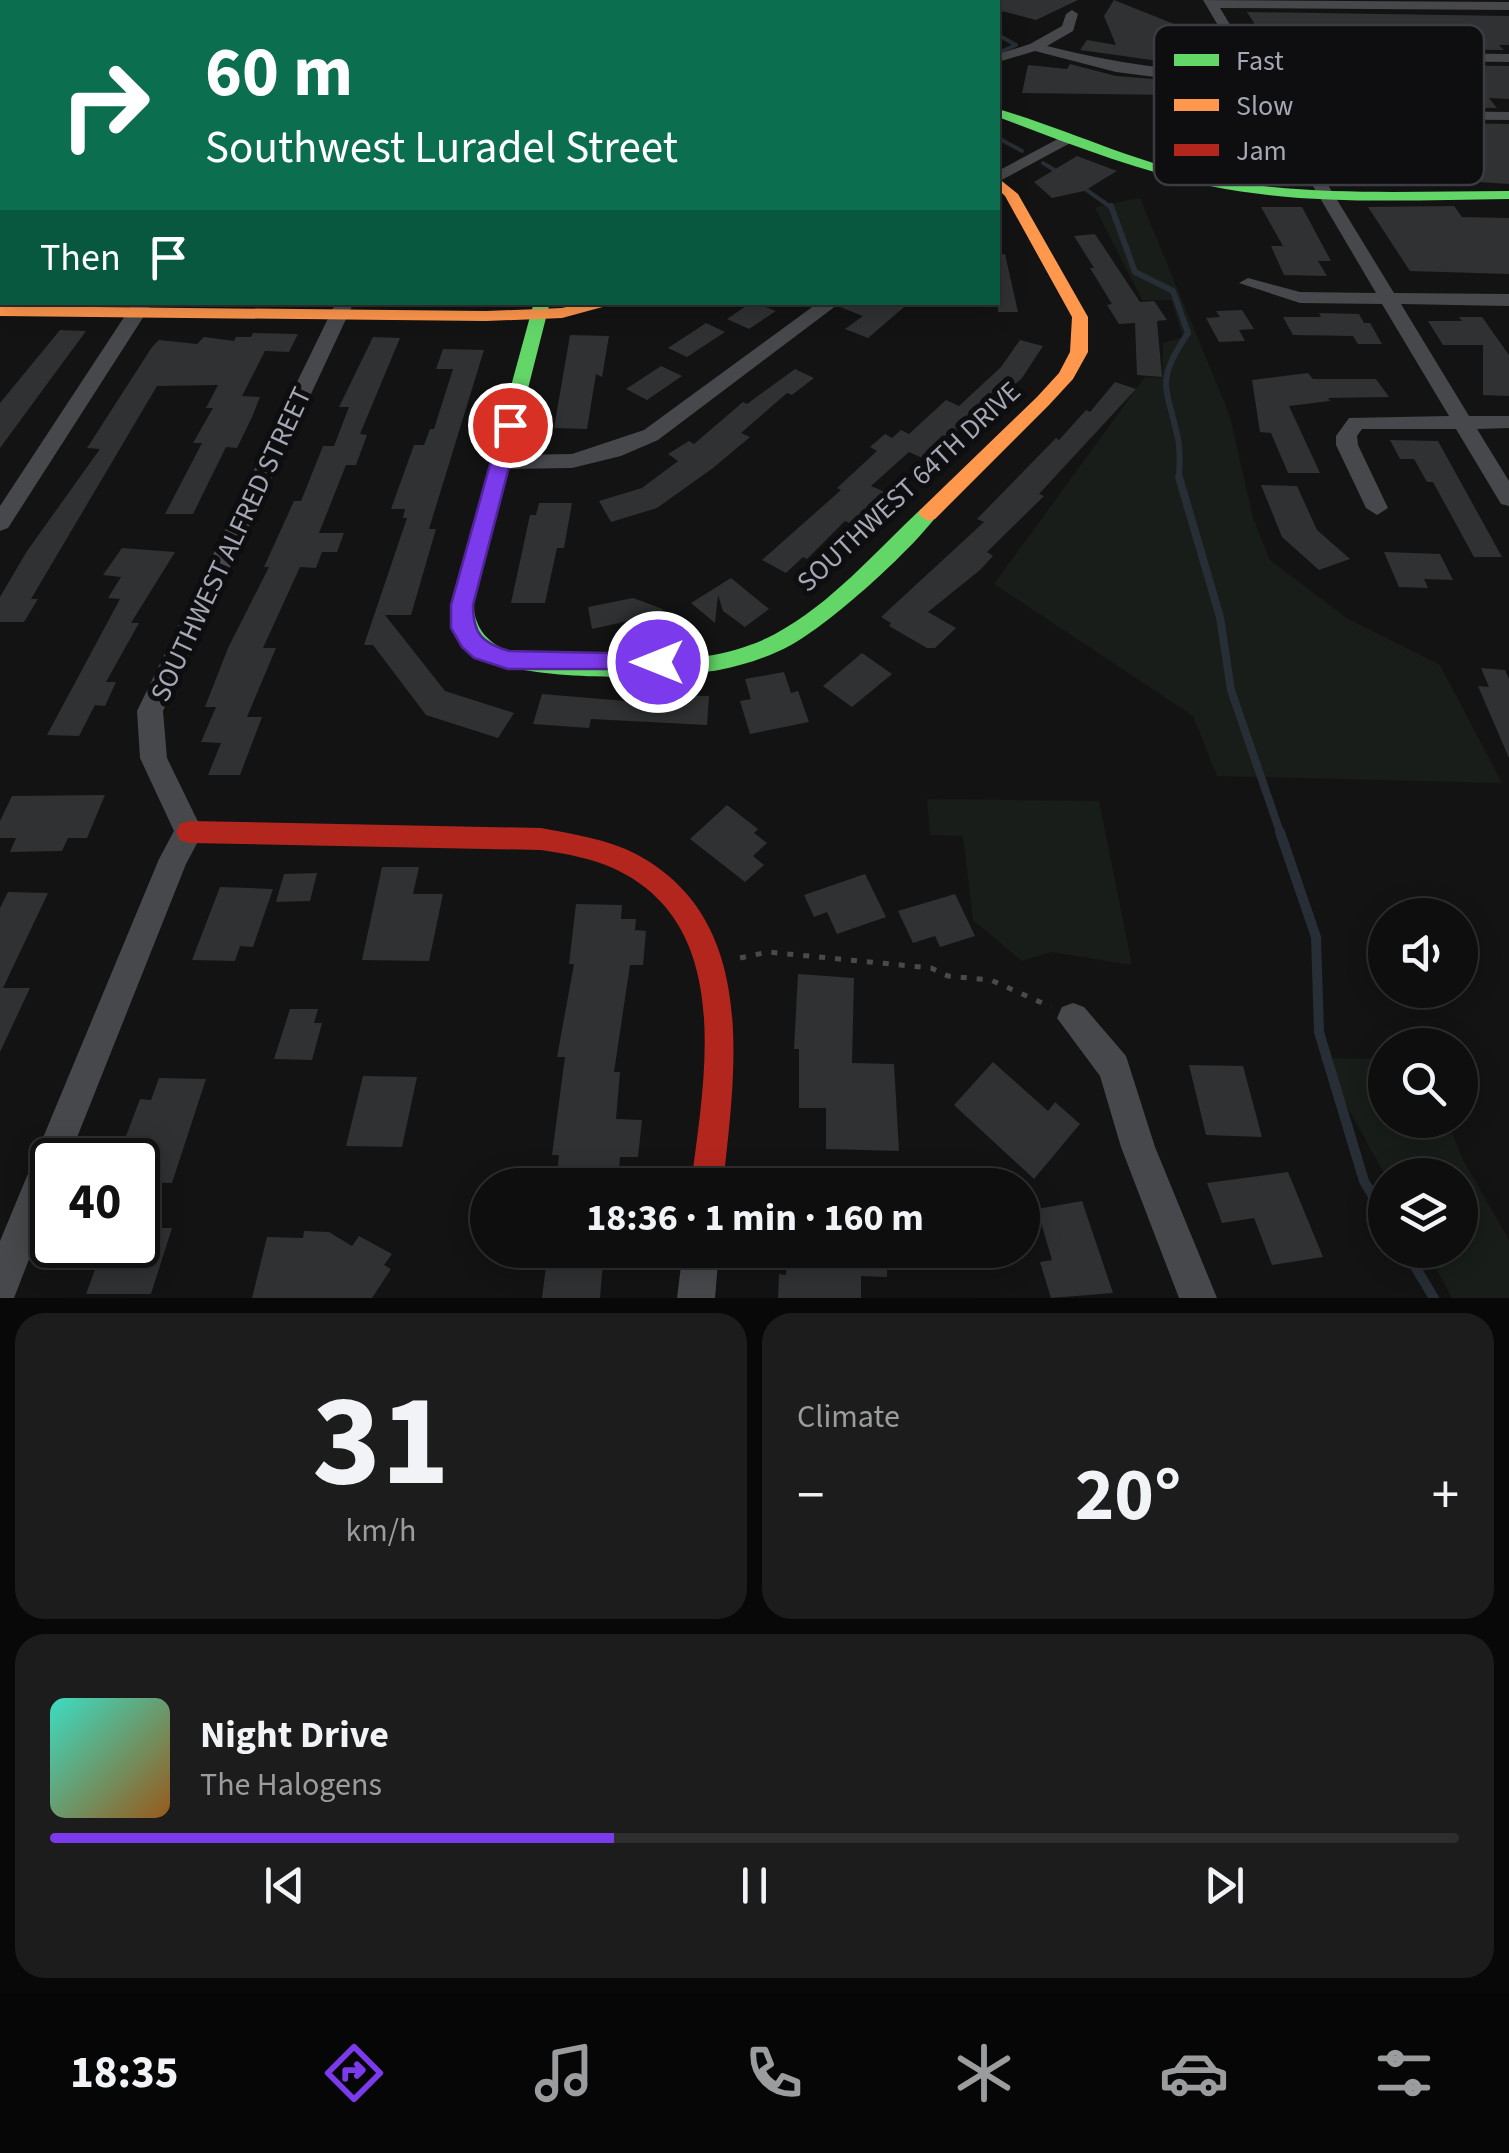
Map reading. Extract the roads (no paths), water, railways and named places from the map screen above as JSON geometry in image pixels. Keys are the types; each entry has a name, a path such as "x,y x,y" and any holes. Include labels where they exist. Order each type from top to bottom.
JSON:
{"street":[{"path":"1210,2 1509,6"},
{"path":"1210,2 1224,25"},
{"path":"1000,57 1035,47 1068,28 1072,14"},
{"path":"1035,47 1080,60 1154,72"},
{"path":"1484,58 1509,58"},
{"path":"1000,114 1154,165"},
{"path":"1484,116 1509,116"},
{"name":"SOUTHWEST 64TH DRIVE","path":"1000,178 1069,138"},
{"name":"SOUTHWEST 64TH DRIVE","path":"501,462 462,605 462,628 482,652 508,660 548,664 695,662 731,658 770,646 810,620 933,510 1056,387 1079,352 1082,328 1074,302 1012,194 1000,181"},
{"path":"1229,185 1326,194 1509,195"},
{"path":"1320,185 1509,499"},
{"path":"1248,283 1289,296 1509,300"},
{"path":"0,311 540,309 582,305"},
{"path":"540,309 501,462 572,461 613,452 652,435 828,305"},
{"path":"0,523 141,308"},
{"name":"SOUTHWEST ALFRED STREET","path":"189,832 151,758 147,726 150,711 342,308"},
{"path":"1377,508 1347,444 1350,428 1366,420 1509,422"},
{"path":"0,1286 173,859 189,832 554,837 628,860 674,896 705,942 713,968 720,1054 710,1168"},
{"path":"1073,1018 1114,1068 1138,1147 1198,1298"},
{"path":"696,1298 699,1268"}],"waterway":[{"path":"1000,11 1009,0"},
{"path":"1000,36 1016,45 1000,52"},
{"path":"1000,139 1022,151"},
{"path":"1043,163 1061,174"},
{"path":"1081,186 1112,208"},
{"path":"1112,208 1135,272 1173,291 1188,333 1171,363 1166,385 1179,444 1179,477"},
{"path":"1179,477 1220,617 1231,690 1281,835"},
{"path":"1280,832 1316,937 1319,1032 1368,1188"},
{"path":"1416,1268 1434,1298"}]}
